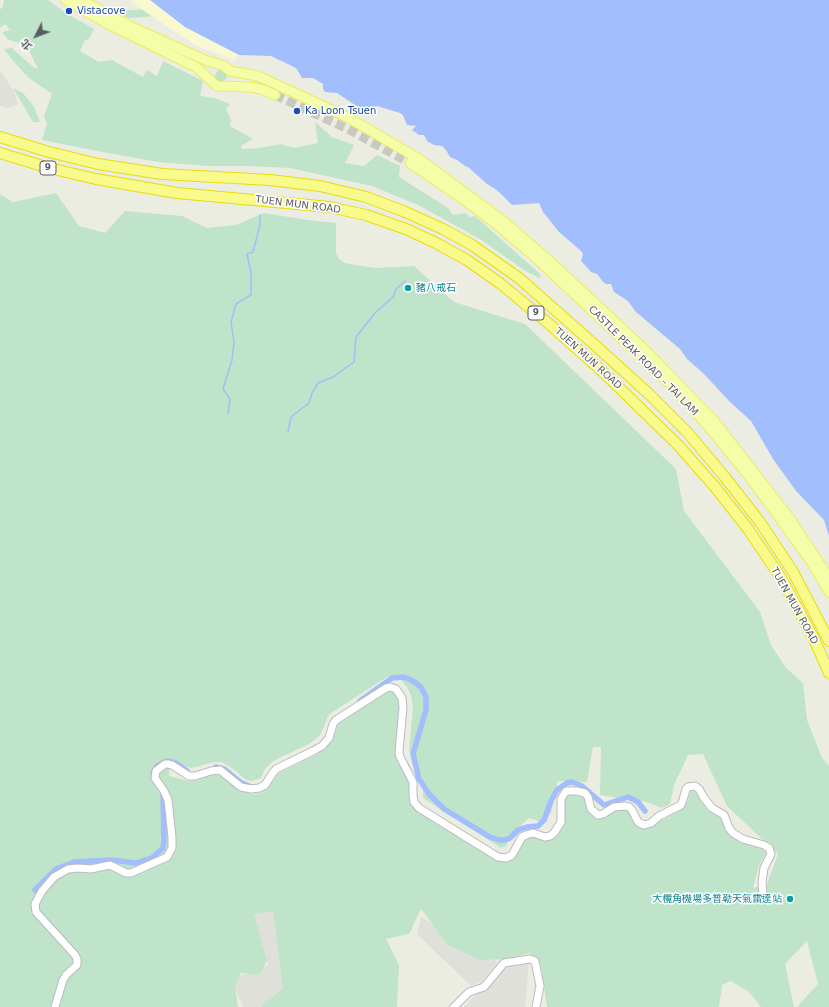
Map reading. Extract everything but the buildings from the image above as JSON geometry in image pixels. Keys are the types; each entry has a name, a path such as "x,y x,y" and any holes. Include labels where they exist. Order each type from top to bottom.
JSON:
{"highway":[{"name":"TUEN MUN ROAD","path":"0,137 49,152 98,164 162,174 270,180 320,186 366,197 403,211 443,229 472,246 518,278 625,373 688,433 760,522 793,572 829,641"},
{"name":"TUEN MUN ROAD","path":"0,154 90,178 177,193 330,207 366,215 406,229 467,260 501,284 602,371 678,445 715,486 748,529 780,578 814,639 829,673"}],"main road":[{"path":"66,0 108,24 196,67 217,86 251,87 262,89 275,95"},
{"path":"80,0 130,26 205,60 227,68 230,71 258,76 281,86 347,117 382,136 419,159 502,220 552,268"},
{"path":"210,79 212,70 220,65"},
{"path":"225,86 230,81 230,71"},
{"path":"410,162 495,223 534,256 552,268"},
{"name":"CASTLE PEAK ROAD – TAI LAM","path":"552,268 644,349 715,422 788,516 829,578"},
{"name":"CASTLE PEAK ROAD – TAI LAM","path":"552,268 674,388 709,427 748,474 812,563 829,592"}],"street":[{"path":"55,1007 63,980 78,965 77,959 36,912 35,904 42,891 54,877 68,869 90,869 110,864 126,873 131,873 167,857 172,848 168,800 155,778 156,771 165,764 172,765 189,776 220,770 241,787 251,789 259,788 265,785 276,769 314,752 322,746 329,738 333,724 336,720 386,688 390,687 396,689 402,698 403,707 399,752 400,757 413,782 414,802 419,808 498,857 506,858 512,855 521,839 526,835 533,833 545,837 554,833 561,822 561,799 566,791 585,793 588,797 591,808 598,815 604,814 613,807 629,807 638,822 644,825 651,823 659,816 680,805 686,789 688,787 695,786 699,789 712,808 726,817 729,828 733,833 743,839 769,848 771,854 764,868 762,882 764,900"},
{"path":"454,1007 470,992 484,987 504,963 530,959 535,961 540,986 536,1007"}],"shaded area":[{"path":"4,0 48,0 69,15 94,29 88,40 85,40 80,51 99,62 112,60 143,77 147,70 157,76 163,61 203,81 200,96 214,98 230,104 226,109 231,120 230,126 253,139 241,146 242,149 281,144 294,148 318,143 315,122 332,137 354,145 345,163 364,166 377,155 400,166 399,177 448,208 453,215 466,213 470,217 475,216 540,274 541,278 524,270 480,239 418,205 372,186 290,168 207,166 158,162 42,140 47,124 44,116 52,94 29,78 4,49 12,48 32,66 38,69 27,46 7,39 2,32 10,30 5,24 0,28 0,8 2,9"},
{"path":"147,9 155,16 129,18 119,14 117,11"},
{"path":"221,70 225,72 227,76 225,80 221,82 217,80 215,76 217,72"},
{"path":"0,71 4,75 16,96 17,105 7,108 0,106"},
{"path":"13,88 23,93 34,107 40,122 33,122"},
{"path":"56,193 79,226 105,233 125,211 182,216 207,228 236,225 264,213 336,223 336,253 339,259 344,263 375,268 414,266 454,302 525,324 676,469 684,511 760,612 771,645 786,668 803,683 807,720 822,758 829,766 829,1007 797,1007 818,984 807,941 785,964 794,1007 761,1007 749,992 731,981 722,985 719,1007 547,1007 541,965 530,953 505,959 480,960 448,945 421,909 409,934 386,939 399,965 397,1007 261,1007 283,988 273,911 254,914 267,961 259,975 241,973 235,986 238,1007 0,1007 0,194 13,202","holes":["387,677 401,680 411,695 413,707 409,751 423,780 423,797 501,848 506,846 513,833 529,818 539,821 551,813 558,781 587,782 593,747 601,747 600,795 646,802 662,808 670,804 674,785 688,755 703,754 727,806 778,854 767,884 753,888 759,866 766,853 765,851 741,843 730,836 725,830 722,819 709,812 694,790 690,792 688,801 684,808 648,828 640,827 636,824 630,812 624,809 593,815 583,796 577,794 567,794 564,801 564,823 556,835 545,840 533,836 527,837 517,854 510,860 501,861 411,803 410,783 396,752 400,707 399,699 394,691 390,690 338,724 333,740 325,749 279,773 268,788 260,793 251,794 240,791 219,775 212,775 195,781 169,776 170,761 191,768 215,762 222,762 245,779 251,781 261,778 265,769 271,763 316,739 321,734 328,716 331,713"]},
{"path":"297,876 300,1007 243,1007 231,979 268,965 247,892"},
{"path":"421,917 498,962 482,981 471,986 417,934"},
{"path":"529,963 525,1007 464,1007 478,993 487,987 507,966"}],"sand":[{"path":"131,0 150,0 185,27 239,55 234,60 195,45 138,7"}],"water":[{"path":"150,0 829,0 829,536 824,520 796,491 773,459 751,421 687,359 680,349 636,312 628,301 614,292 611,284 606,284 597,274 591,272 581,261 583,254 581,251 559,232 543,212 539,203 512,205 498,191 487,184 468,167 450,157 442,146 434,145 427,141 424,135 419,135 412,130 416,126 407,125 403,115 400,113 377,106 367,110 355,105 337,93 325,92 323,89 323,84 313,78 302,78 296,68 271,56 239,55 185,27"}],"waterway":[{"path":"228,414 230,399 223,389 232,360 234,342 231,322 236,304 251,295 251,272 247,254 253,252 260,225 260,215"},
{"path":"288,432 291,417 309,403 312,393 318,383 333,377 354,362 356,337 375,313 393,297 396,289 405,281"},
{"path":"360,701 392,678 404,677 421,687 426,697 426,710 413,754 419,779 429,794 444,809 490,837 505,840 510,838 518,830 538,826 544,820 557,790 567,783 572,782 582,786 604,805 628,797 638,802 645,811"},
{"path":"153,773 157,766 167,761 176,763 187,771"},
{"path":"216,767 224,769 240,782 249,786"},
{"path":"35,890 56,869 74,862 111,860 136,863 152,858 163,848 163,793"}],"tunnel":[{"path":"275,95 348,129 410,163"}],"place":[{"name":"Vistacove","path":"69,11"},
{"name":"Ka Loon Tsuen","path":"297,111"},
{"name":"豬八戒石","path":"408,288"},
{"name":"大欖角機場多普勒天氣雷達站","path":"790,899"}]}
